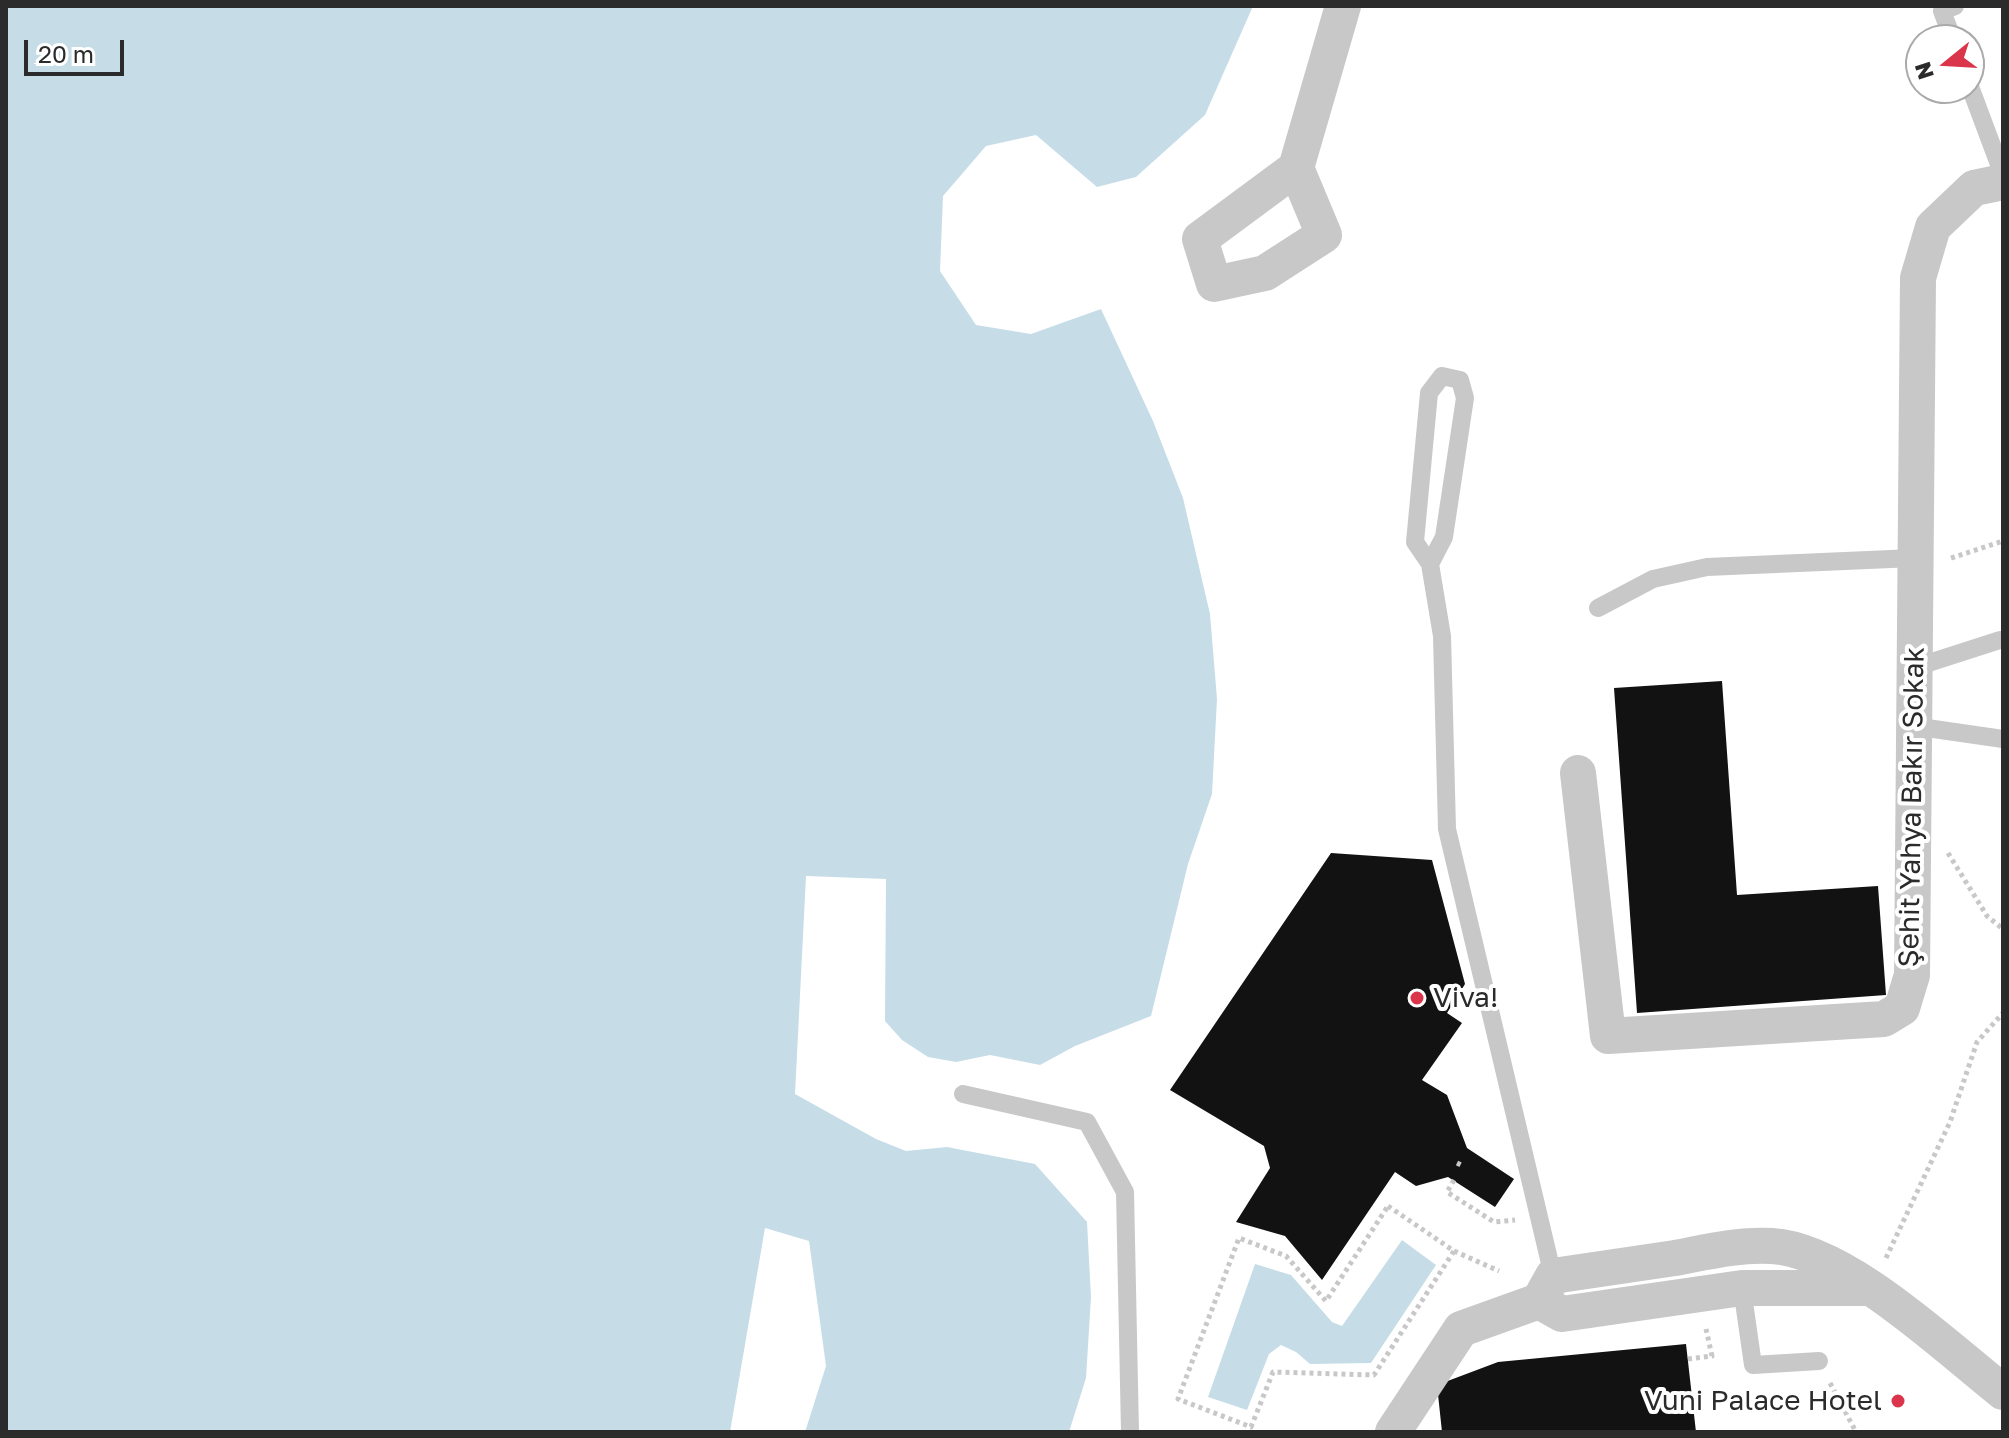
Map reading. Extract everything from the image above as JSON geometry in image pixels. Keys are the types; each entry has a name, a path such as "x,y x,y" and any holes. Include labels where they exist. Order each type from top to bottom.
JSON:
{"street":[{"path":"1296,168 1343,6"},
{"name":"Şehit Yahya Bakır Sokak","path":"1578,773 1608,1036 1884,1019 1902,1008 1912,975 1918,278 1933,227 1974,188 2003,182"},
{"path":"1393,1432 1461,1329 1546,1288 1741,1247 1774,1246 1828,1263 1871,1288 2003,1392"},
{"path":"1546,1288 1562,1314 1742,1288 1871,1288"}],"lane":[{"path":"1947,24 1942,11 1955,6"},
{"path":"1976,104 2003,175"},
{"path":"1430,564 1444,537 1465,398 1460,380 1442,376 1429,393 1415,542 1430,564 1442,636 1447,829 1540,1218 1546,1288"},
{"path":"1598,608 1653,579 1707,567 1914,564"},
{"path":"1913,668 2000,640"},
{"path":"1913,726 2003,739"},
{"path":"963,1094 1087,1122 1125,1192 1130,1432"},
{"path":"1742,1288 1753,1365 1819,1361"}],"path":[{"path":"1914,564 2003,541"},
{"path":"1946,850 1987,916 2003,929"},
{"path":"1871,1288 1950,1122 1977,1042 2003,1013"},
{"path":"1454,1180 1447,1192 1494,1222 1540,1218"},
{"path":"1454,1251 1374,1375 1273,1372 1251,1427 1178,1399 1239,1238 1286,1256 1326,1301 1388,1206 1454,1251 1499,1271"},
{"path":"1688,1359 1712,1356 1710,1339 1693,1294"},
{"path":"1819,1361 1856,1432"}],"water":[{"path":"6,6 1253,6 1205,115 1136,177 1097,187 1036,135 986,146 943,196 940,271 976,325 1031,334 1101,309 1153,421 1183,498 1210,614 1217,699 1212,794 1188,864 1151,1016 1075,1046 1040,1065 990,1055 956,1062 928,1057 902,1040 885,1021 886,879 806,876 795,1094 876,1139 906,1151 947,1147 1035,1164 1087,1222 1091,1297 1086,1378 1069,1432 805,1432 826,1366 809,1241 765,1228 730,1432 6,1432"},
{"path":"1402,1240 1436,1265 1371,1363 1310,1364 1281,1345 1269,1354 1247,1410 1208,1397 1255,1264 1291,1275 1332,1322 1342,1326"}],"building":[{"path":"1722,681 1737,895 1878,886 1886,995 1637,1013 1614,688"},
{"path":"1331,853 1432,860 1465,984 1447,1013 1462,1023 1422,1080 1447,1095 1467,1148 1514,1179 1495,1207 1448,1177 1416,1186 1395,1172 1322,1280 1285,1236 1236,1222 1270,1168 1264,1146 1170,1090"},
{"path":"1686,1344 1696,1432 1442,1432 1437,1385 1498,1362"}],"place":[{"name":"Viva!","path":"1417,998"},
{"name":"Vuni Palace Hotel","path":"1898,1401"}]}
